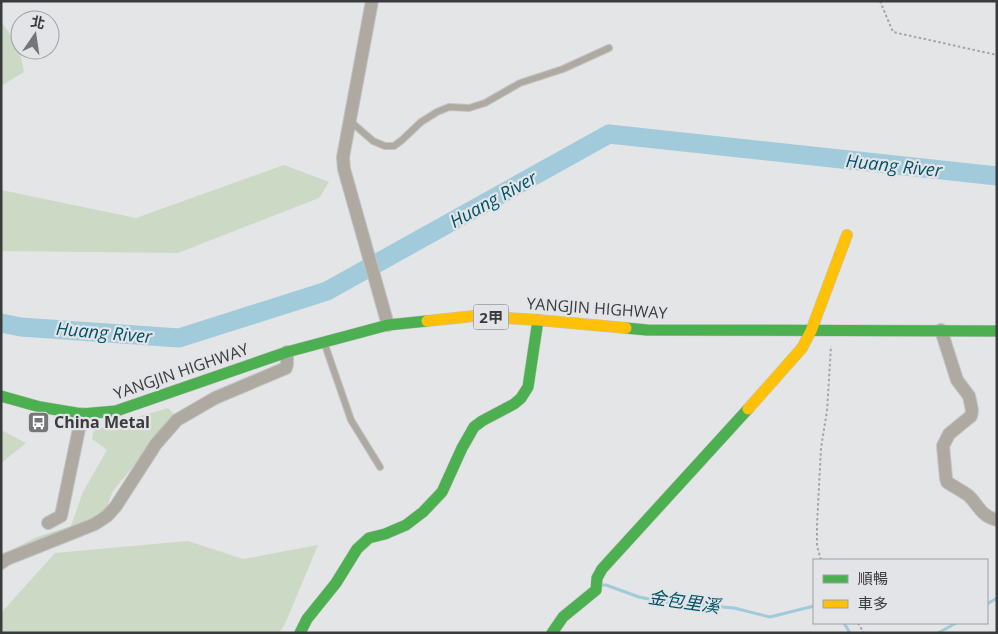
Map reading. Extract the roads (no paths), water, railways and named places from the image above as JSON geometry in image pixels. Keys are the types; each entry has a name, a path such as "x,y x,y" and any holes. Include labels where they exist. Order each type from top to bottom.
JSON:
{"main road":[{"path":"552,633 563,617 596,590 597,578 602,569 802,348 811,331 847,235"},
{"name":"YANGJIN HIGHWAY","path":"1,396 40,407 82,414 116,411 287,352 388,325 474,316 647,330 997,331"},
{"path":"300,633 307,619 336,583 356,549 369,538 385,534 406,525 424,512 442,492 474,427 521,398 528,387 538,320"}],"street":[{"path":"372,1 343,157 344,168 388,325"},
{"path":"941,330 957,380 968,396 972,410 971,416 949,434 943,446 946,478 948,482 968,496 980,511 990,518 997,520"},
{"path":"1,563 95,524 107,516 116,506 156,444 177,420 215,398 286,368 287,352"},
{"path":"48,523 61,516 82,414"}],"lane":[{"path":"349,121 373,141 385,146 394,146 437,112 449,107 469,108 485,103 520,83 563,69 609,48"},
{"path":"324,342 351,420 380,467"}],"waterway":[{"name":"Huang River","path":"1,323 21,327 179,338 327,291 609,134 997,176"},
{"name":"金包里溪","path":"603,585 639,597 663,602 734,608 770,617 813,606"},
{"name":"金包里溪","path":"988,603 997,598"},
{"name":"金包里溪","path":"845,624 850,633"},
{"name":"金包里溪","path":"938,633 954,624"}],"place":[{"name":"China Metal","path":"38,422"}]}
